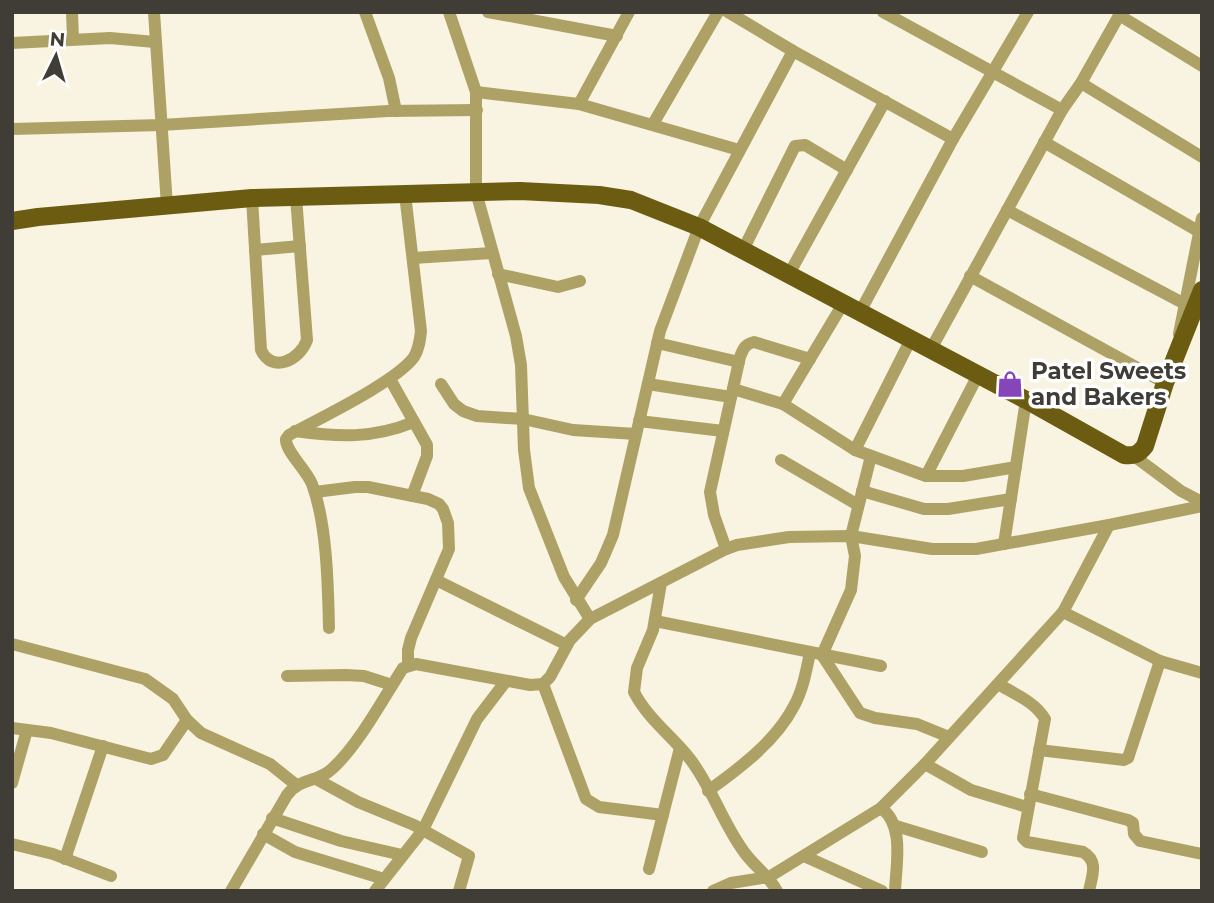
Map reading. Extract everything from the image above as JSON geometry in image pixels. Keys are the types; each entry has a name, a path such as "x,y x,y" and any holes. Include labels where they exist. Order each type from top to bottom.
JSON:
{"main road":[{"path":"12,221 252,198 520,191 599,194 631,200 699,227 844,302 1124,455 1134,456 1145,446 1165,383 1202,290"}],"street":[{"path":"72,12 73,39"},
{"path":"154,12 167,206"},
{"path":"366,12 389,78 396,111"},
{"path":"449,12 477,92 476,192 516,336 521,365 529,488 564,577 590,619"},
{"path":"488,12 536,16 617,36"},
{"path":"579,104 629,12"},
{"path":"653,124 718,12"},
{"path":"728,12 953,139"},
{"path":"883,12 1062,110"},
{"path":"860,312 953,139 1028,12"},
{"path":"931,349 1062,110 1081,83 1120,14 1202,66"},
{"path":"12,43 110,38 155,42"},
{"path":"576,600 601,563 613,535 657,343 699,227 793,51"},
{"path":"1081,83 1202,157"},
{"path":"477,92 579,104 739,150"},
{"path":"789,274 886,101"},
{"path":"12,129 161,125 396,111 477,110"},
{"path":"1044,142 1200,224 1183,303 1177,355"},
{"path":"743,250 795,146 805,145 847,170"},
{"path":"329,628 328,584 315,492 306,470 285,444 286,439 295,431 390,379 413,358 419,346 421,331 405,194"},
{"path":"252,198 261,350 265,358 272,363 283,363 299,355 307,340 296,197"},
{"path":"1007,210 1183,303"},
{"path":"255,250 300,246"},
{"path":"413,258 492,253"},
{"path":"498,275 558,287 580,281"},
{"path":"970,276 1165,383"},
{"path":"783,404 844,302"},
{"path":"855,450 911,339"},
{"path":"726,549 716,525 710,492 744,347 754,342 810,359"},
{"path":"657,343 739,362"},
{"path":"926,476 978,375"},
{"path":"390,379 427,446 427,456 412,496"},
{"path":"441,384 454,404 477,416 523,419 573,430 636,434"},
{"path":"648,384 732,393 783,404 855,450 926,476 963,476 1016,467"},
{"path":"1004,544 1026,400"},
{"path":"639,421 723,431"},
{"path":"295,431 345,436 370,435 391,431 414,422"},
{"path":"708,791 754,754 782,724 794,707 816,654 851,590 855,556 851,536 871,456"},
{"path":"1134,456 1202,504"},
{"path":"780,460 858,505"},
{"path":"315,492 355,486 412,496 439,504 443,509 448,523 449,549 411,638 408,665"},
{"path":"862,491 924,509 948,509 1011,499"},
{"path":"231,891 272,818 295,784 316,779 331,770 347,753 403,668 408,665 416,664 530,685 543,684 550,677 579,628 590,619 726,549 761,540 851,536 932,549 976,549 1109,526 1202,504"},
{"path":"713,891 731,883 768,877 881,808 925,764 1063,612 1109,526"},
{"path":"436,580 567,645"},
{"path":"662,583 654,621 637,668 634,692 651,718 691,760 741,849 768,877 777,891"},
{"path":"1063,612 1160,661 1202,673"},
{"path":"654,621 881,666"},
{"path":"12,645 145,679 173,699 187,720 201,733 270,764 295,784"},
{"path":"816,654 860,713 917,724 949,737"},
{"path":"1039,751 1118,761 1128,758 1160,661"},
{"path":"287,676 346,675 392,685"},
{"path":"375,891 424,830 477,719 506,681"},
{"path":"543,684 586,799 599,807 663,815"},
{"path":"998,684 1040,710 1045,719 1023,838 1027,842 1088,855 1094,868 1089,891"},
{"path":"12,728 51,733 143,758 157,759 163,755 187,720"},
{"path":"12,783 27,730"},
{"path":"65,859 103,746"},
{"path":"649,869 680,748"},
{"path":"925,764 971,790 1027,807"},
{"path":"316,779 358,802 424,830 469,856 459,891"},
{"path":"1030,793 1128,820 1133,823 1134,834 1140,841 1202,854"},
{"path":"881,808 888,813 895,826 895,891"},
{"path":"272,818 341,841 402,855"},
{"path":"895,826 982,852"},
{"path":"263,834 295,852 384,879"},
{"path":"12,844 111,876"},
{"path":"804,856 882,891"}],"place":[{"name":"Patel Sweets and Bakers","path":"1010,384"}]}
